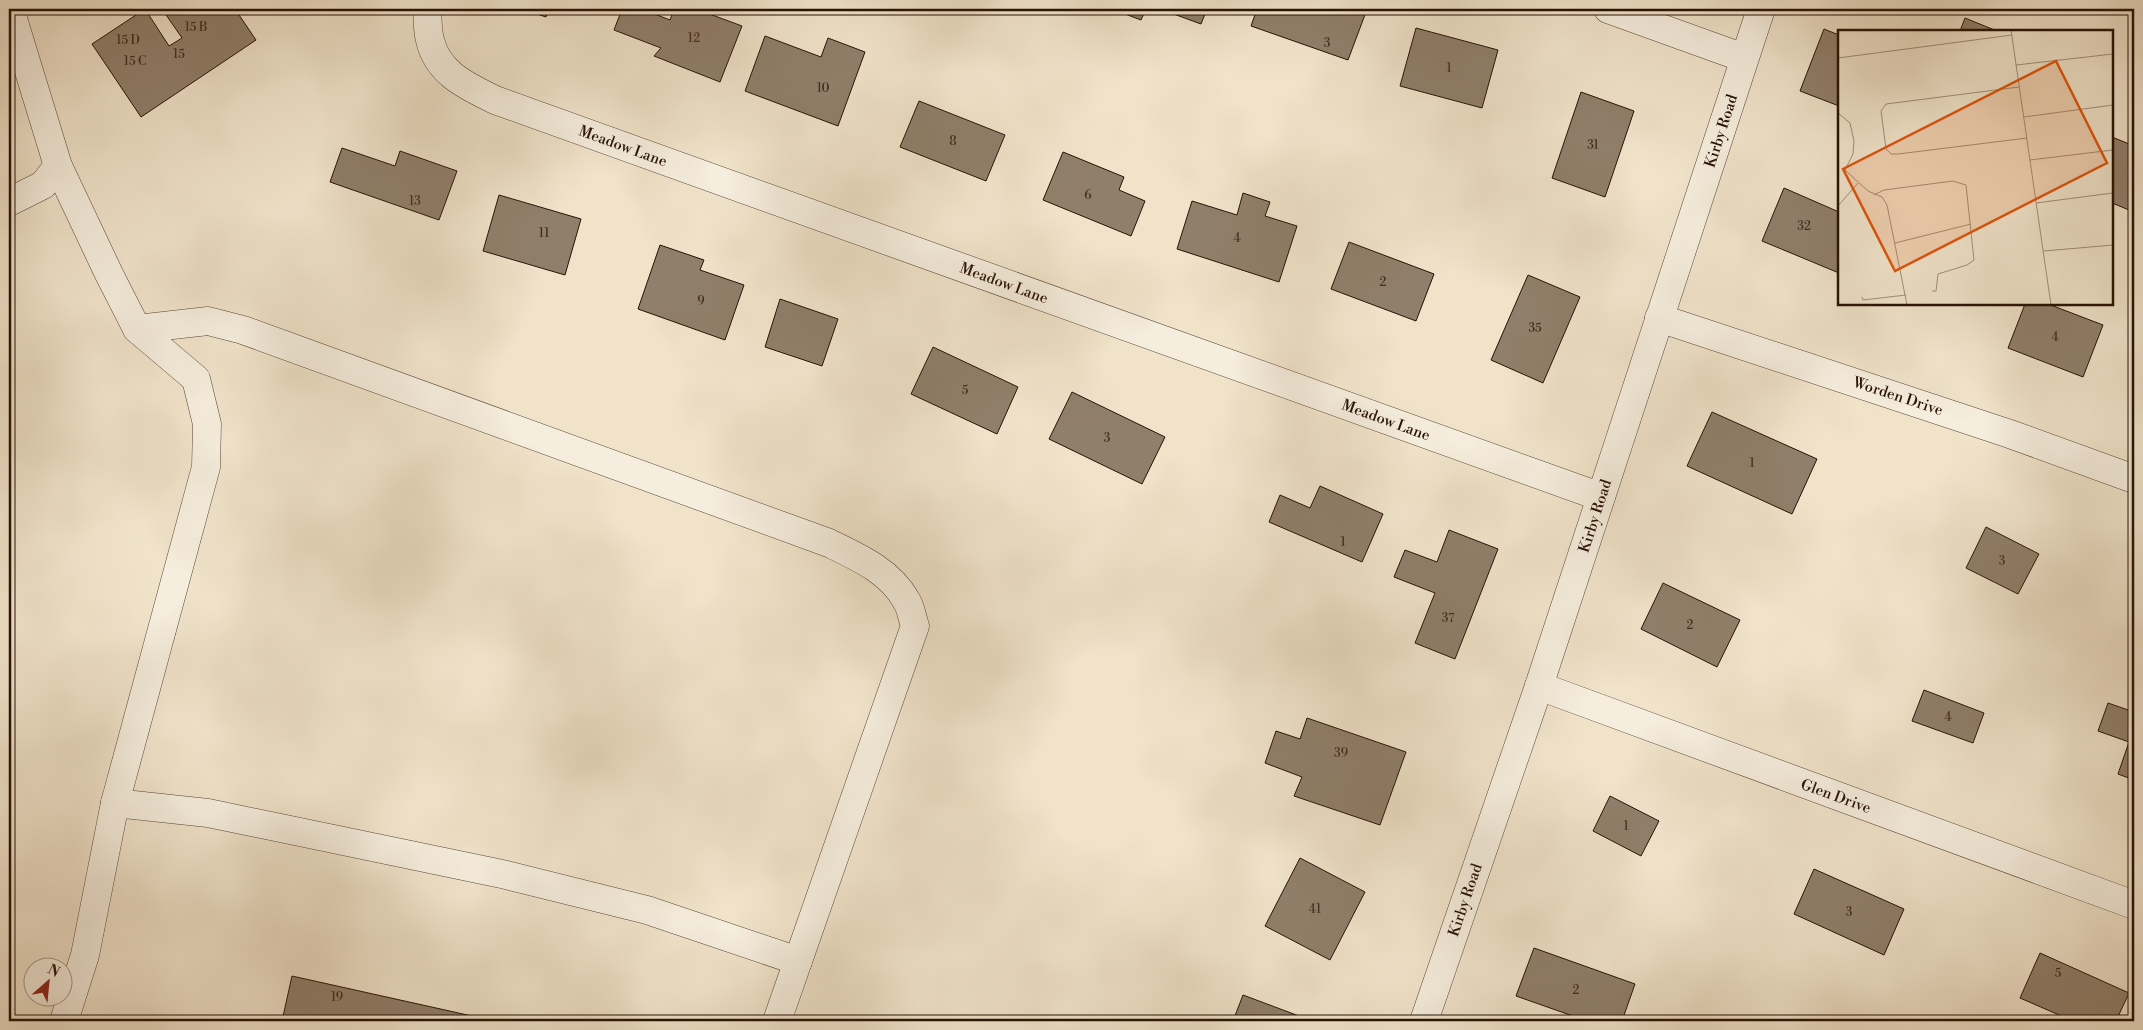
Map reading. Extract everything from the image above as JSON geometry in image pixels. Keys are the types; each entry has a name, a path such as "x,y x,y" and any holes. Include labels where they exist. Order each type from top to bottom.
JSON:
{"street":[{"path":"10,9 58,166 104,265 138,328 196,379 207,424 206,467 115,804 85,955 64,1021"},
{"name":"Meadow Lane","path":"427,9 430,40 444,70 468,87 495,100 1601,497"},
{"path":"1608,9 1744,58"},
{"name":"Kirby Road","path":"1424,1021 1601,497 1761,9"},
{"path":"9,202 43,185 58,166"},
{"name":"Worden Drive","path":"1659,318 2000,430 2134,480"},
{"path":"138,328 208,321 244,330 829,543 865,560 886,576 907,600 915,626 777,1021"},
{"name":"Glen Drive","path":"1538,686 2134,905"},
{"path":"115,804 208,813 502,874 647,910 798,961"}],"building":[{"path":"145,9 169,46 182,38 162,9 235,9 256,40 141,117 92,44"},
{"path":"522,9 549,9 546,17"},
{"path":"622,9 642,9 670,20 674,9 696,9 742,26 720,82 654,56 661,48 614,30"},
{"path":"1112,9 1146,9 1141,20"},
{"path":"1160,9 1207,9 1201,24"},
{"path":"1257,9 1356,9 1366,12 1348,60 1251,26"},
{"path":"1965,18 1995,30 1960,30"},
{"path":"1416,28 1498,50 1482,108 1400,86"},
{"path":"1824,29 1838,35 1838,106 1800,91"},
{"path":"765,36 821,57 828,38 865,52 838,126 745,91"},
{"path":"1581,92 1634,111 1605,197 1552,178"},
{"path":"919,101 1005,135 986,181 900,147"},
{"path":"2113,137 2134,146 2134,212 2113,203"},
{"path":"342,148 395,166 400,151 457,171 439,220 330,182"},
{"path":"1063,152 1124,177 1119,190 1145,201 1131,236 1043,200"},
{"path":"1784,188 1838,212 1838,273 1762,241"},
{"path":"1243,193 1270,202 1265,216 1297,226 1279,282 1177,249 1192,201 1237,215"},
{"path":"499,195 581,219 565,275 483,251"},
{"path":"1349,242 1434,274 1416,321 1331,289"},
{"path":"660,245 704,260 700,270 744,285 725,340 638,309"},
{"path":"1528,275 1580,297 1543,383 1491,360"},
{"path":"780,299 838,319 822,366 765,347"},
{"path":"2025,305 2051,305 2103,325 2083,377 2008,348"},
{"path":"933,347 1018,387 997,434 911,394"},
{"path":"1072,392 1165,437 1142,484 1049,439"},
{"path":"1712,412 1817,459 1792,514 1687,466"},
{"path":"1320,486 1383,514 1362,562 1269,522 1280,495 1310,508"},
{"path":"1986,527 2039,554 2018,594 1966,568"},
{"path":"1449,530 1498,549 1455,659 1415,643 1435,593 1394,577 1405,550 1437,562"},
{"path":"1663,583 1740,620 1717,667 1641,629"},
{"path":"1924,690 1984,713 1973,743 1912,721"},
{"path":"2108,703 2134,712 2134,780 2118,774 2129,742 2098,731"},
{"path":"1307,718 1406,752 1380,825 1294,796 1302,777 1265,763 1276,731 1300,739"},
{"path":"1610,796 1659,821 1641,856 1593,831"},
{"path":"1300,858 1365,892 1330,960 1265,926"},
{"path":"1814,869 1904,909 1884,955 1794,914"},
{"path":"1534,948 1635,984 1622,1021 1587,1021 1516,996"},
{"path":"2040,953 2129,993 2116,1021 2073,1021 2020,998"},
{"path":"292,976 481,1018 480,1021 282,1021"},
{"path":"1243,995 1299,1016 1297,1021 1233,1021"}]}
